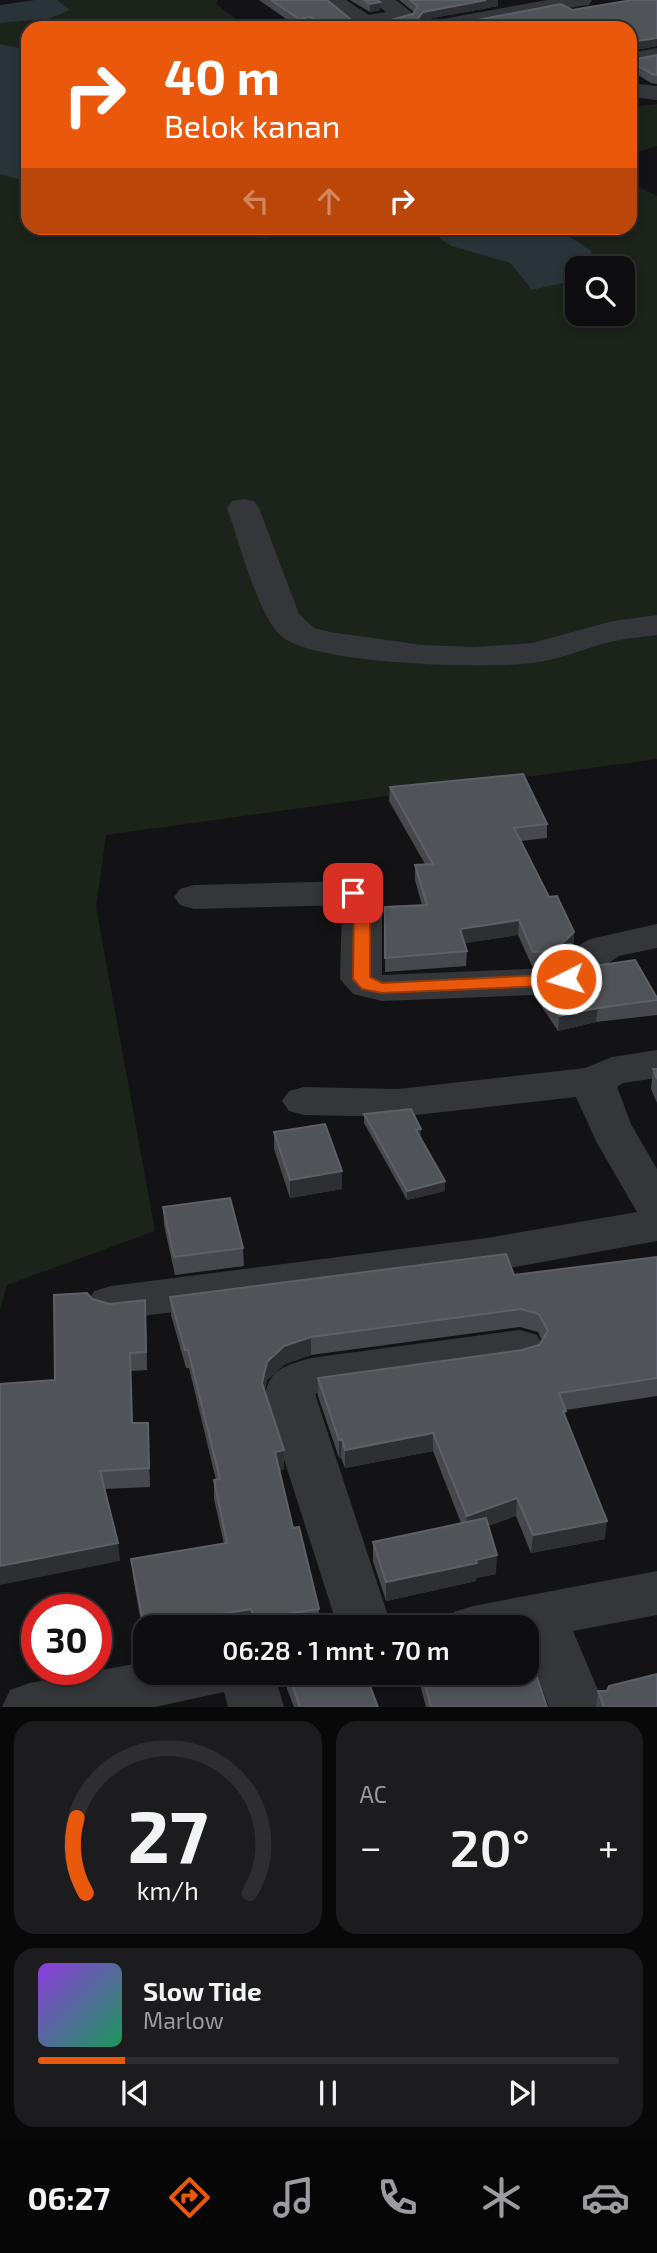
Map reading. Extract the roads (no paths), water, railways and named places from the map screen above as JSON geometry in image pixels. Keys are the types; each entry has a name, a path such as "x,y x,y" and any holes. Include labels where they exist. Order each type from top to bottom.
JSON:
{"street":[{"path":"331,0 364,21"},
{"path":"382,0 404,15 384,21"},
{"path":"468,21 581,0"},
{"path":"637,59 657,55"},
{"path":"637,91 657,93"},
{"path":"243,508 283,615 292,629 313,639 423,655 515,655 542,651 613,631 657,625"},
{"path":"194,897 353,893 362,900 361,979 368,985 382,988 559,981 573,976 591,956 605,948 657,936"},
{"path":"304,1101 398,1103 626,1071"},
{"path":"626,1071 594,1087 605,1114 657,1207"},
{"path":"111,1303 487,1255 657,1225"},
{"path":"361,1615 290,1400 290,1388 298,1380 311,1376 520,1348"},
{"path":"577,1707 540,1615 657,1593"},
{"path":"30,1707 148,1685"},
{"path":"250,1685 256,1707"}]}
